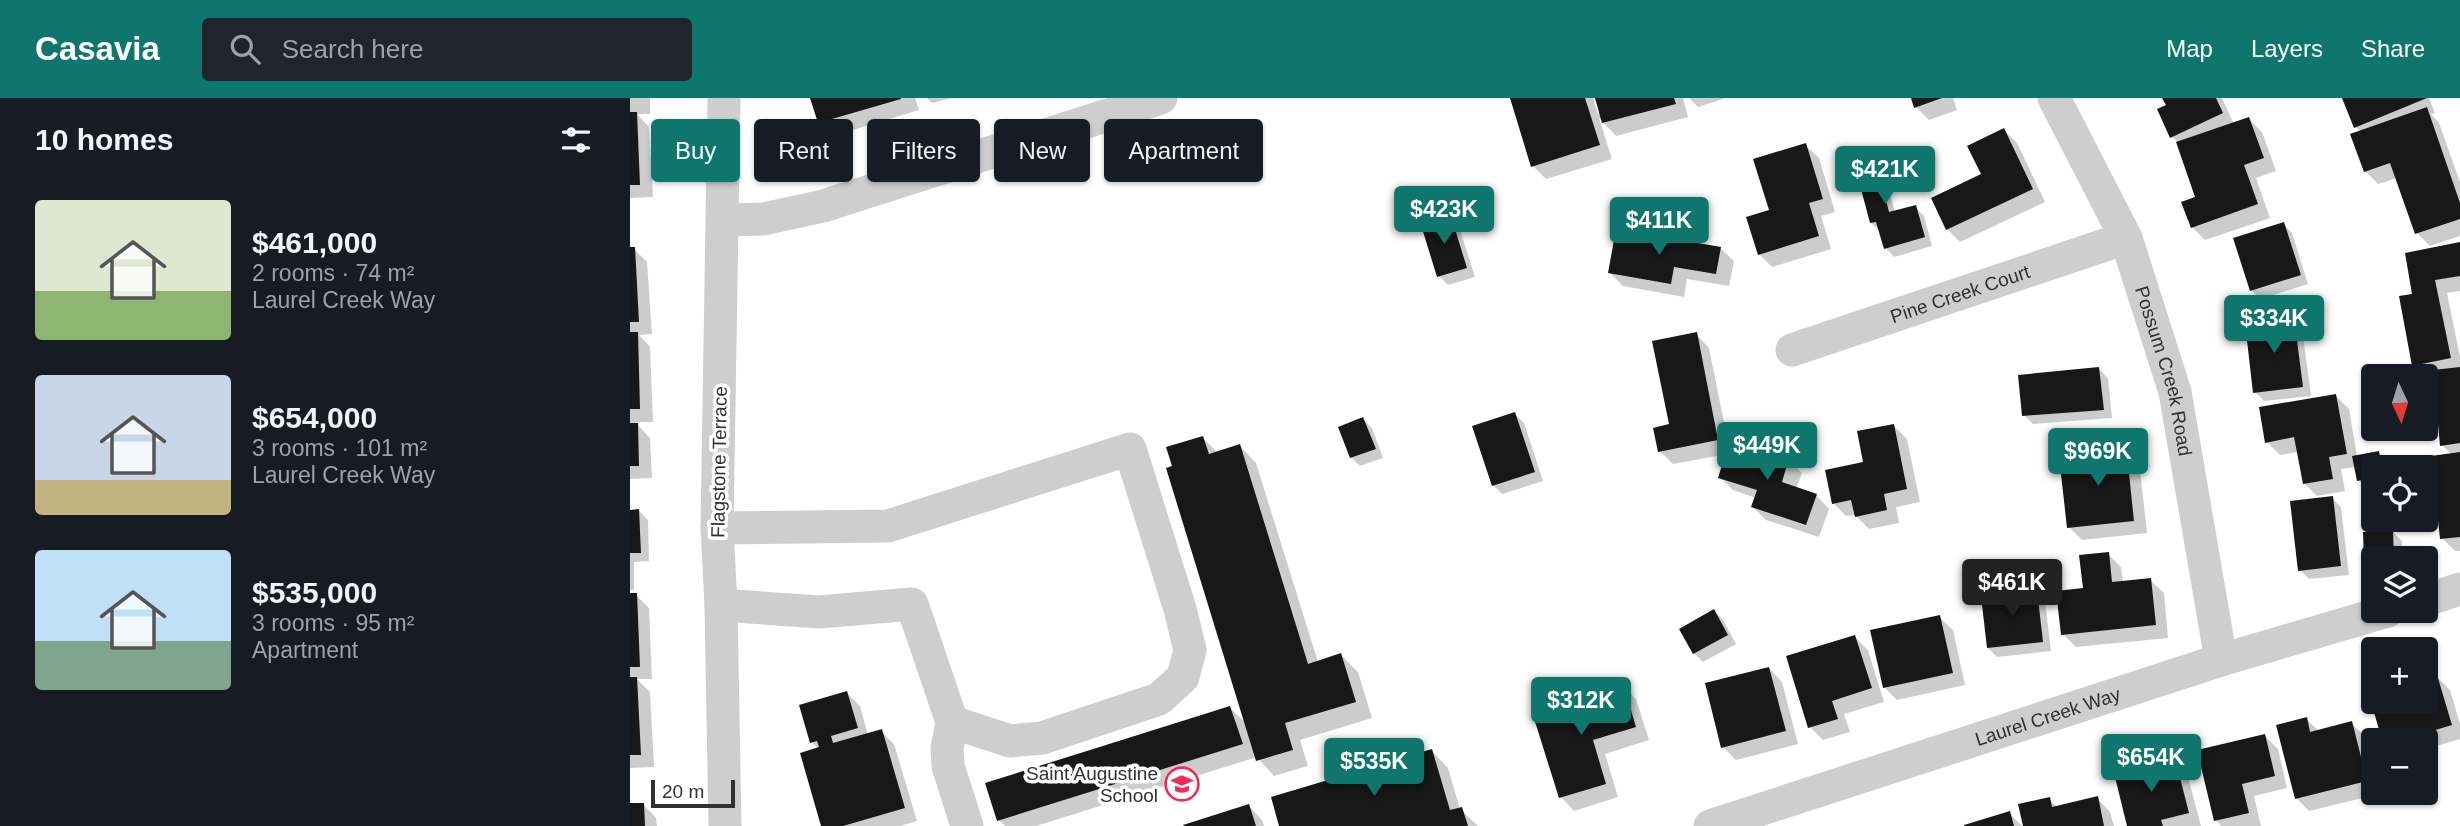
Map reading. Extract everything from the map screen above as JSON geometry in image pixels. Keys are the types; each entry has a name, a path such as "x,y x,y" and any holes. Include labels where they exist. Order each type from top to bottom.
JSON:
{"street":[{"name":"Flagstone Terrace","path":"724,98 717,528 725,826"},
{"path":"723,220 764,219 823,206 1161,98"},
{"name":"Possum Creek Road","path":"2054,98 2126,237 2175,392 2221,660"},
{"name":"Pine Creek Court","path":"1792,350 2126,237"},
{"path":"717,528 888,526 1130,449 1180,609 1190,650 1183,677 1159,699 1042,738 1010,741 952,722"},
{"path":"2438,596 2460,589"},
{"path":"721,605 818,612 912,604 952,722 947,748 948,766 967,826"},
{"name":"Laurel Creek Way","path":"1710,826 2221,660 2361,619"}],"building":[{"path":"810,98 901,98 832,119 817,119"},
{"path":"1510,98 1585,98 1600,145 1531,167"},
{"path":"1595,98 1674,98 1676,104 1602,123"},
{"path":"1911,98 1942,98 1914,108"},
{"path":"2162,98 2216,98 2223,113 2170,138 2157,109 2166,105"},
{"path":"2342,98 2427,98 2354,128"},
{"path":"2427,107 2460,203 2460,219 2415,234 2390,163 2364,172 2350,134"},
{"path":"630,112 637,112 640,185 630,185"},
{"path":"2249,117 2264,158 2244,165 2258,204 2191,228 2181,202 2195,197 2176,142"},
{"path":"2004,128 2033,189 1946,230 1931,198 1981,174 1967,146"},
{"path":"1806,143 1823,199 1809,203 1819,236 1758,255 1746,217 1769,210 1753,159"},
{"path":"1873,149 1889,212 1916,205 1925,237 1884,249 1876,222 1870,223 1852,155"},
{"path":"1451,216 1467,268 1437,277 1421,225"},
{"path":"2284,222 2301,275 2250,291 2233,238"},
{"path":"1616,229 1721,247 1716,274 1674,267 1671,284 1608,273"},
{"path":"2460,242 2460,276 2435,280 2451,358 2412,364 2399,296 2412,294 2405,253"},
{"path":"630,247 635,247 639,322 630,322"},
{"path":"2294,317 2303,387 2253,393 2245,323"},
{"path":"630,332 638,332 640,409 630,409"},
{"path":"1697,332 1718,440 1658,452 1653,428 1669,424 1652,341"},
{"path":"2099,367 2104,410 2022,416 2018,375"},
{"path":"2460,367 2460,443 2440,446 2438,369"},
{"path":"2336,394 2347,454 2329,457 2333,479 2303,484 2294,437 2265,443 2259,407"},
{"path":"1515,412 1535,472 1492,486 1472,426"},
{"path":"1363,417 1376,449 1350,458 1338,427"},
{"path":"630,423 638,423 639,466 630,466"},
{"path":"1894,424 1907,489 1884,494 1887,510 1855,517 1851,500 1832,504 1825,470 1863,462 1857,431"},
{"path":"1203,436 1209,454 1240,444 1308,664 1341,653 1356,702 1285,723 1293,750 1256,761 1166,468 1172,466 1166,447"},
{"path":"1730,439 1789,458 1782,482 1817,494 1806,525 1751,507 1757,490 1718,478"},
{"path":"2126,445 2134,521 2067,528 2060,465 2077,463 2076,451"},
{"path":"2379,451 2380,455 2361,455 2361,480 2357,481 2352,456"},
{"path":"2460,452 2460,537 2440,539 2438,455"},
{"path":"2333,496 2341,566 2298,571 2290,501"},
{"path":"639,509 641,553 630,553 630,510"},
{"path":"2363,532 2393,532 2394,546 2363,546"},
{"path":"2109,552 2112,582 2151,578 2156,625 2061,635 2056,591 2083,588 2079,555"},
{"path":"2037,590 2043,642 1987,648 1981,596"},
{"path":"630,593 637,593 640,667 630,667"},
{"path":"1714,609 1728,635 1693,654 1679,629"},
{"path":"1940,615 1953,673 1883,688 1870,630"},
{"path":"1855,635 1872,688 1832,701 1838,719 1808,728 1786,656"},
{"path":"1769,667 1786,731 1721,748 1705,683"},
{"path":"630,677 637,677 641,755 630,755"},
{"path":"2438,678 2452,725 2438,729 2379,728 2374,714 2438,714"},
{"path":"1623,684 1636,727 1593,740 1606,784 1559,798 1532,712"},
{"path":"847,691 858,728 831,736 833,743 882,729 905,808 843,826 821,826 800,753 819,747 817,741 810,743 799,705"},
{"path":"1230,706 1243,744 997,821 985,783"},
{"path":"2307,717 2310,732 2352,721 2361,757 2361,782 2295,799 2276,725"},
{"path":"2265,734 2275,776 2242,784 2249,813 2214,821 2197,750"},
{"path":"1432,749 1450,810 1462,807 1468,826 1279,826 1271,797"},
{"path":"2175,758 2189,813 2161,820 2163,826 2127,826 2114,773"},
{"path":"2098,796 2104,826 2023,826 2018,804 2050,797 2052,807"},
{"path":"630,803 644,803 645,826 630,826"},
{"path":"1249,804 1256,826 1183,825"},
{"path":"2010,811 2014,826 1964,826 1964,825"}],"place":[{"name":"Saint Augustine School","path":"1182,784"}]}
